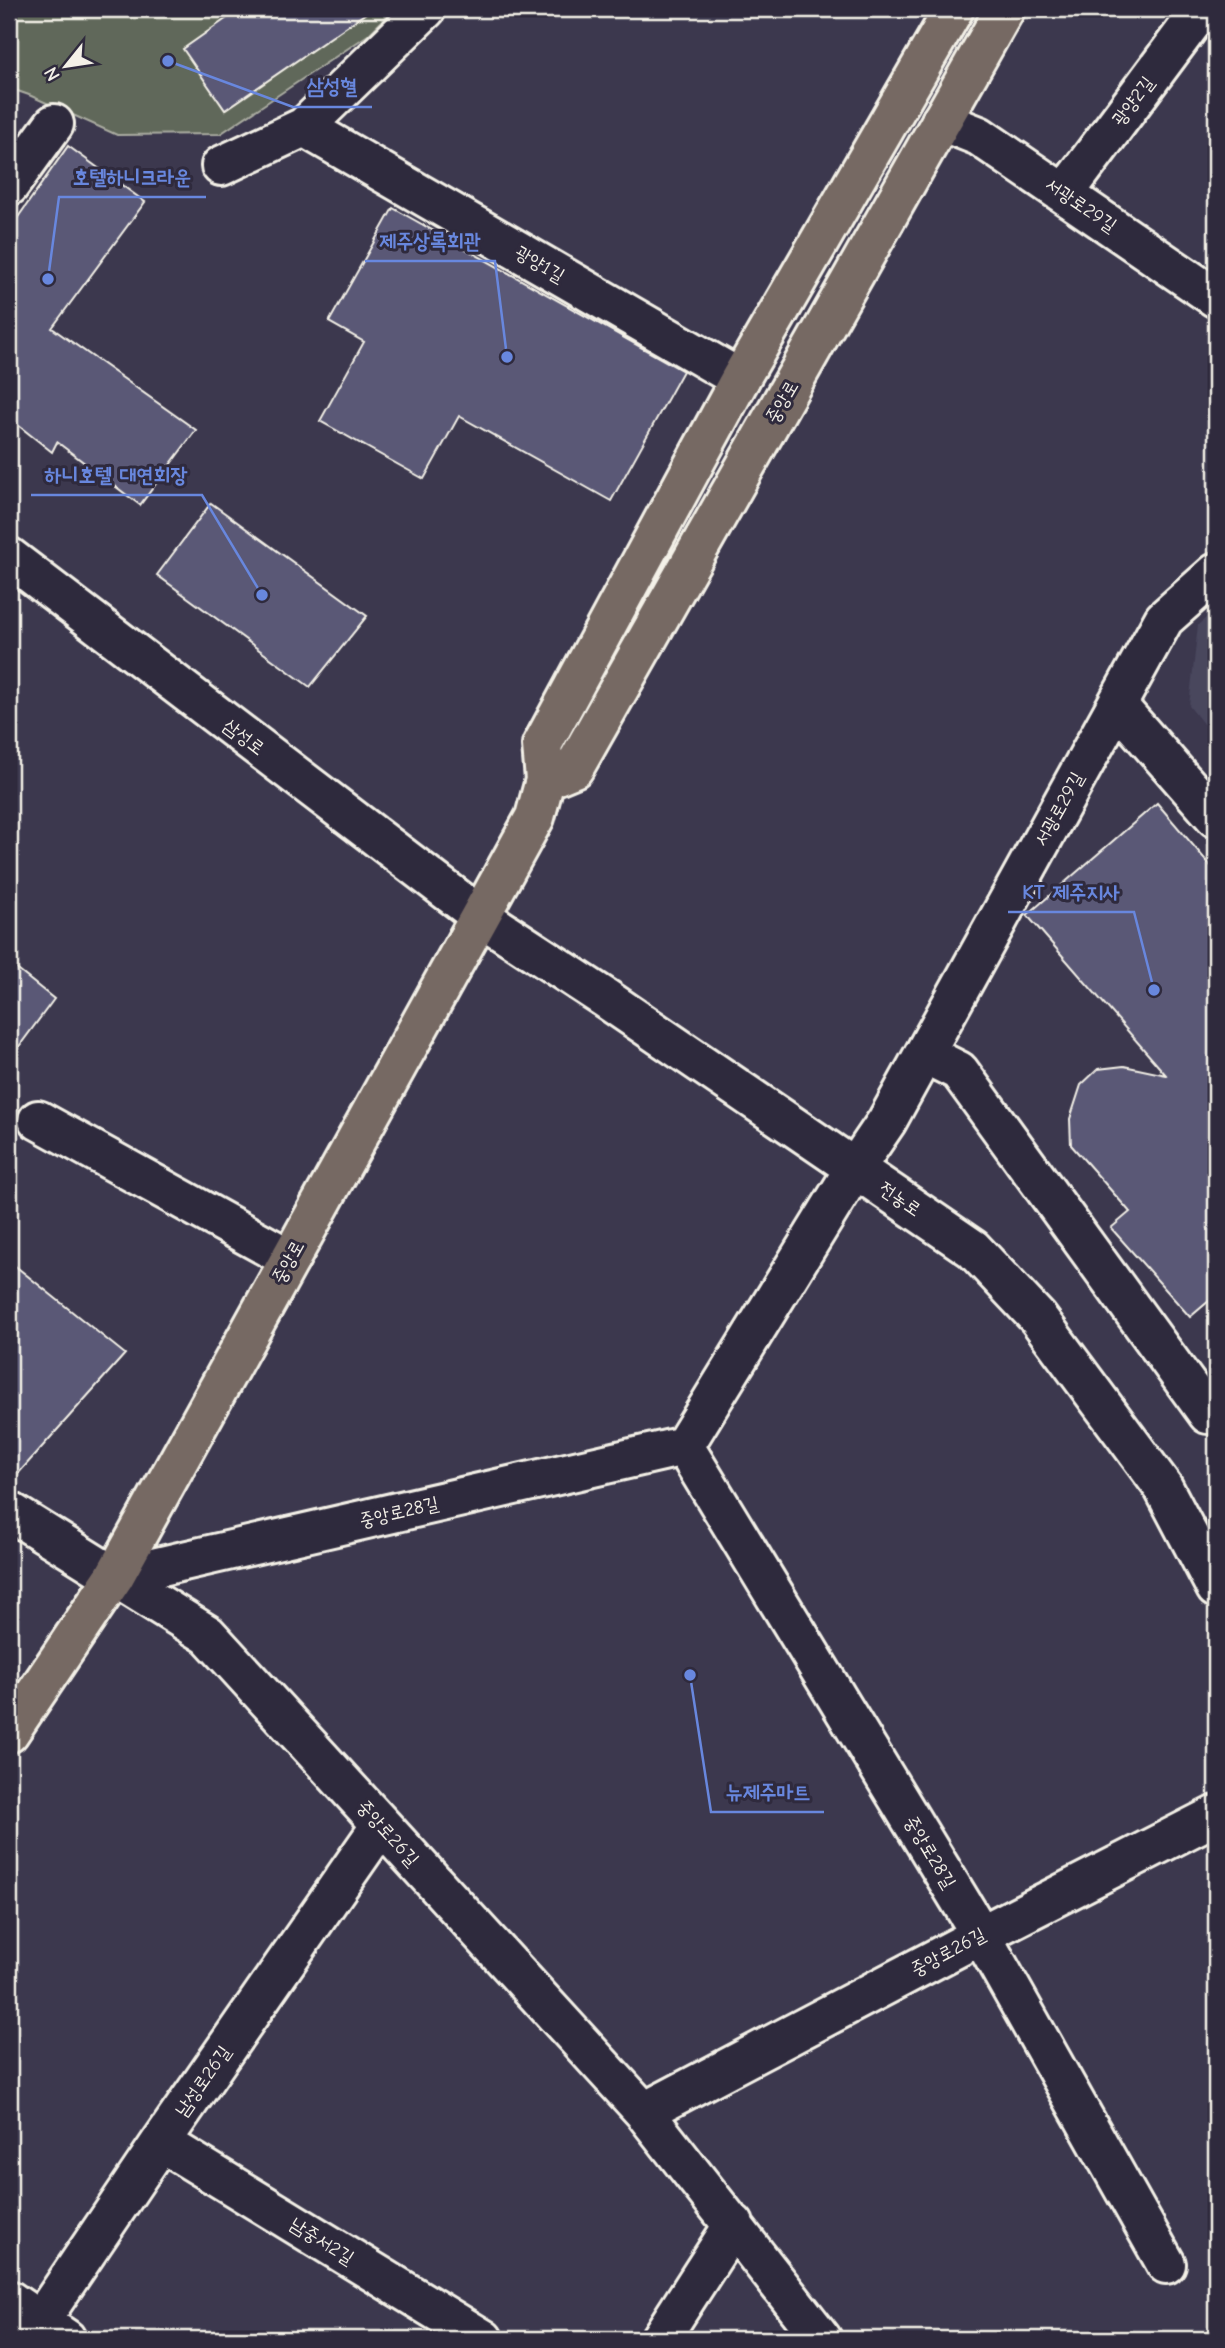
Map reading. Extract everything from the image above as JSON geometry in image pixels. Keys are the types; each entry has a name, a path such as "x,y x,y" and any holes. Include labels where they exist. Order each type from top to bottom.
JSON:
{"main road":[{"name":"중앙로","path":"9,1732 114,1577 535,817 545,780 542,745 740,379 954,9"},
{"name":"중앙로","path":"545,780 574,768 1005,9"}],"street":[{"path":"221,166 304,127 426,9"},
{"name":"광양2길","path":"1065,194 1202,9"},
{"name":"서광로29길","path":"941,121 979,136 1216,298"},
{"path":"9,186 54,124"},
{"name":"광양1길","path":"304,127 740,379"},
{"name":"삼성로","path":"9,557 480,916"},
{"name":"서광로29길","path":"855,1168 887,1121 925,1054 1164,619 1216,573"},
{"path":"1117,705 1216,818"},
{"name":"전농로","path":"480,916 973,1249 1038,1318 1163,1487 1216,1588"},
{"path":"925,1054 959,1071 1208,1414 1216,1409"},
{"path":"38,1120 290,1259"},
{"path":"684,1446 855,1168"},
{"name":"중앙로28길","path":"114,1577 684,1446 981,1935 1166,2264"},
{"name":"중앙로26길","path":"9,1511 208,1635 644,2112 822,2339"},
{"name":"중앙로26길","path":"644,2112 1216,1815"},
{"name":"남성로26길","path":"45,2333 161,2142 381,1825"},
{"name":"남중서2길","path":"161,2142 483,2339"},
{"path":"660,2339 734,2224"},
{"path":"9,2300 45,2333"}],"shaded area":[{"path":"1216,609 1216,740 1189,706 1198,625"}],"green space":[{"path":"9,9 394,9 368,35 220,134 117,135 9,88"}],"building":[{"path":"240,9 363,9 366,13 225,110 183,49"},
{"path":"68,146 145,202 52,328 196,430 140,505 57,442 52,452 9,418 9,230"},
{"path":"393,208 683,371 611,501 459,416 424,479 320,421 364,342 329,322"},
{"path":"211,503 367,616 310,687 157,575"},
{"path":"1157,803 1216,872 1216,1309 1209,1301 1190,1317 1111,1228 1130,1212 1071,1145 1070,1119 1081,1085 1098,1069 1124,1066 1166,1075 1027,915"},
{"path":"9,963 54,999 9,1060"},
{"path":"9,1261 125,1354 16,1476 9,1469"}],"place":[{"name":"삼성혈","path":"168,61"},
{"name":"호텔하니크라운","path":"48,279"},
{"name":"제주상록회관","path":"507,357"},
{"name":"하니호텔 대연회장","path":"262,595"},
{"name":"KT 제주지사","path":"1154,990"},
{"name":"뉴제주마트","path":"690,1675"}]}
